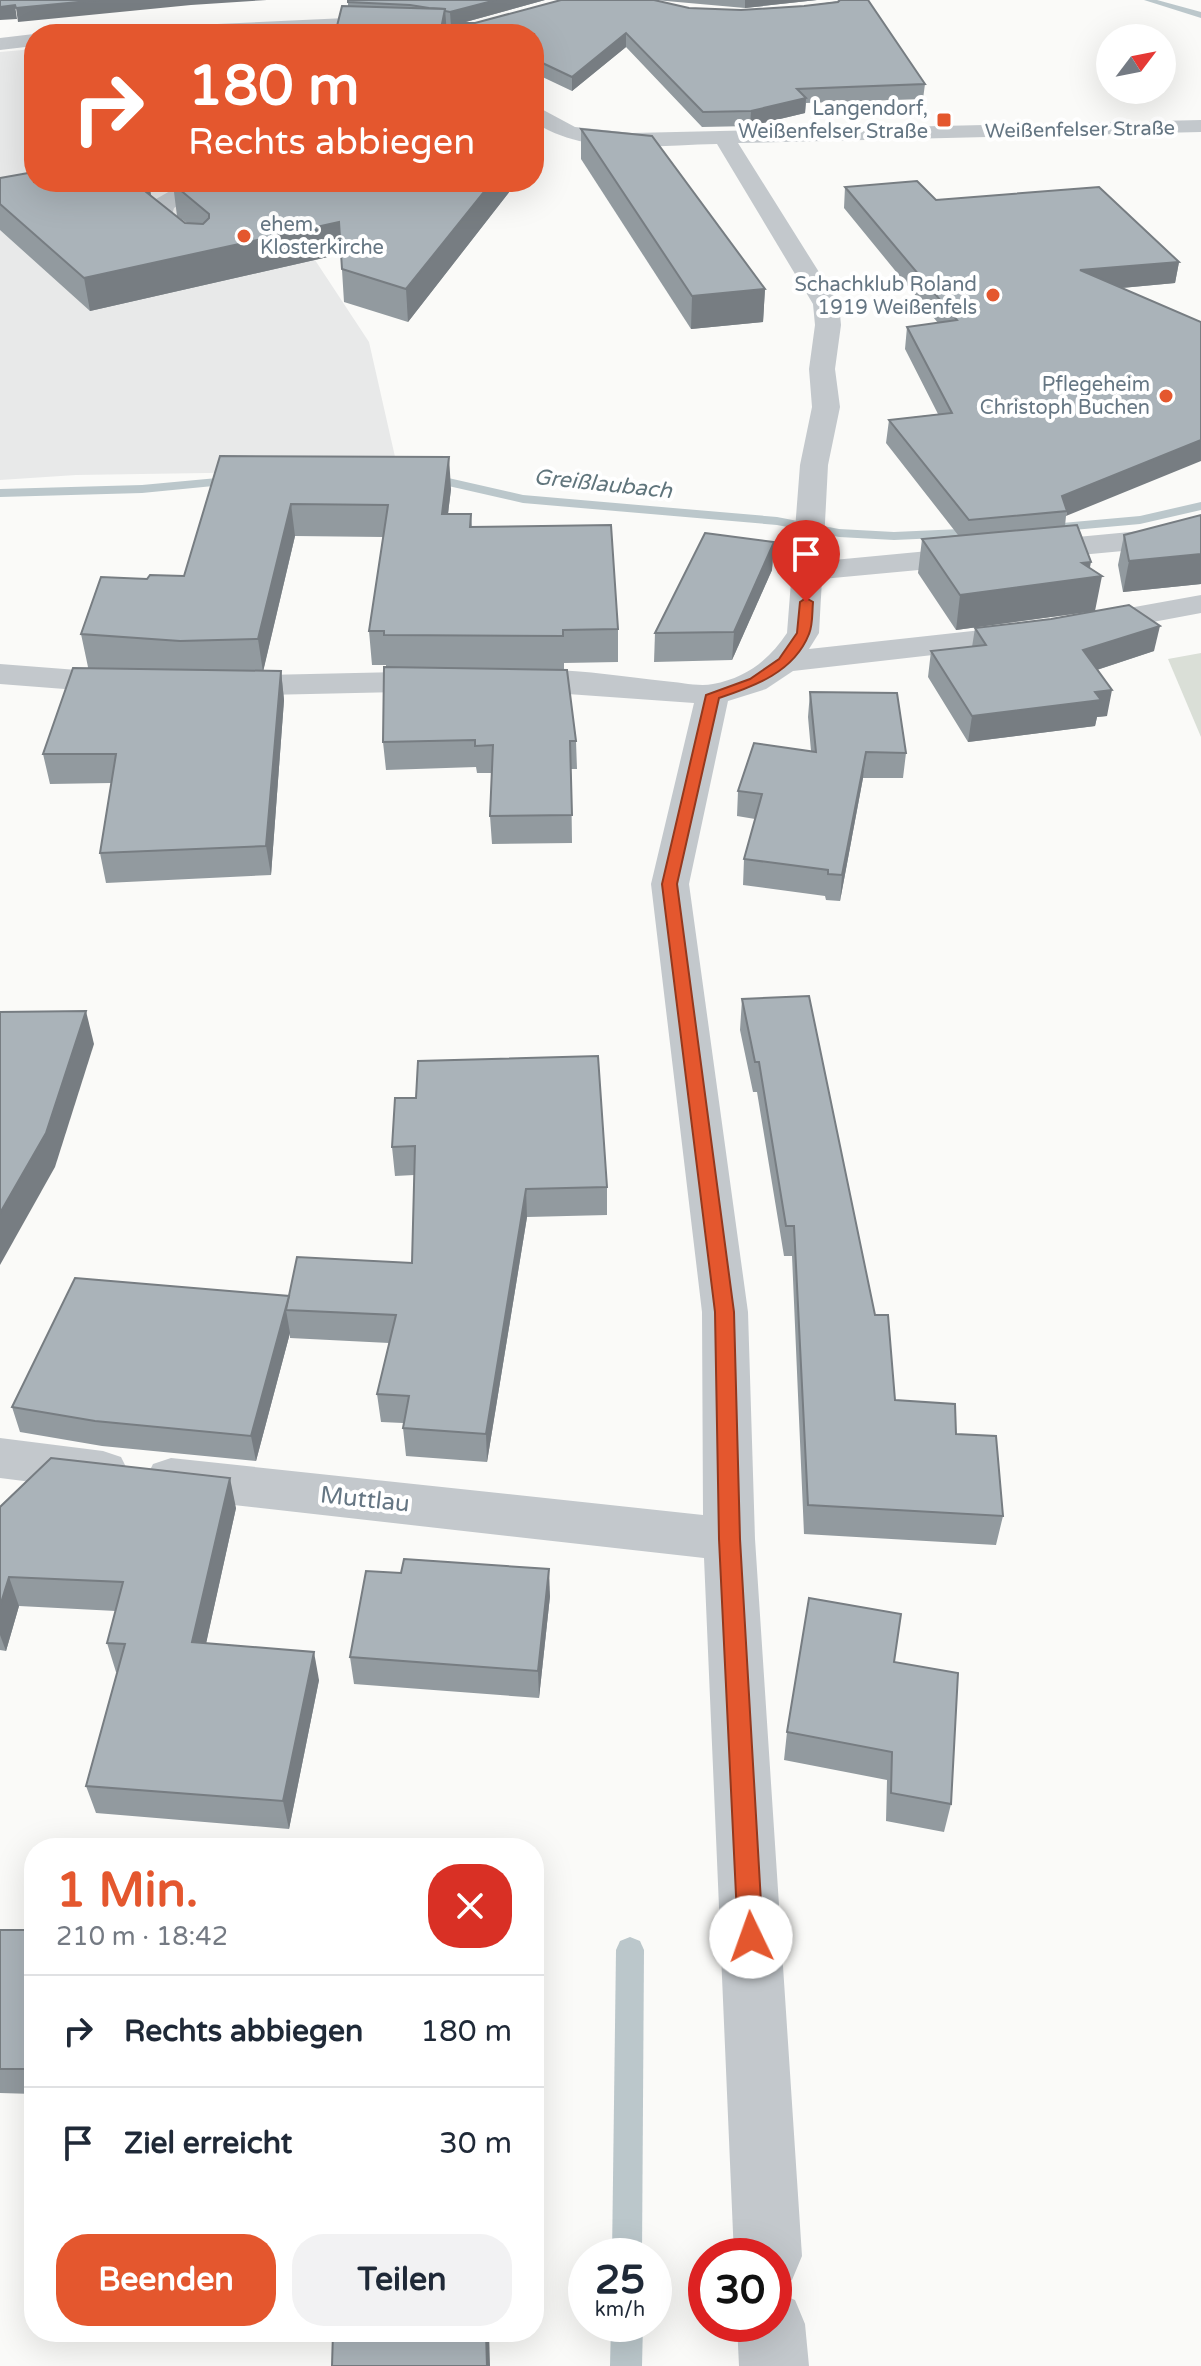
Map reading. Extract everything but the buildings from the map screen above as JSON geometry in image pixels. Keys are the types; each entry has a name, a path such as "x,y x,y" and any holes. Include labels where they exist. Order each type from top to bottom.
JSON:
{"street":[{"path":"0,44 24,41"},
{"name":"Weißenfelser Straße","path":"544,121 589,137 632,139 1201,126"},
{"path":"544,139 570,132"},
{"path":"0,674 170,686 420,681 565,682 713,695 754,682 784,662 803,633 816,450 826,407 822,369 828,325 826,304 724,138"},
{"path":"185,192 164,204 160,217 199,248"},
{"path":"809,545 887,566 1187,536 1201,531"},
{"path":"784,662 1073,628 1201,604"},
{"path":"713,695 670,884 725,1312 729,1539 767,2238"},
{"name":"Muttlau","path":"2,1464 729,1539"},
{"path":"772,2342 774,2366"}],"shaded area":[{"path":"24,50 24,192 256,192 315,260 369,342 398,470 76,475 0,480 0,52"},
{"path":"1201,653 1201,737 1168,659"}],"waterway":[{"path":"1148,0 1201,15"},
{"name":"Greißlaubach","path":"0,493 142,489 239,480"},
{"name":"Greißlaubach","path":"423,481 444,481 523,499 777,521 839,533 894,536 983,532"},
{"name":"Greißlaubach","path":"1051,528 1140,520 1201,506"},
{"path":"627,2238 630,1950"},
{"path":"626,2366 627,2342"}],"place":[{"name":"Langendorf, Weißenfelser Straße","path":"944,120"},
{"name":"ehem. Klosterkirche","path":"244,236"},
{"name":"Schachklub Roland 1919 Weißenfels","path":"993,295"},
{"name":"Pflegeheim Christoph Buchen","path":"1166,396"}],"route":[{"path":"751,1937 729,1539 725,1312 670,884 713,695 754,682 784,662 803,633 806,602"}]}
